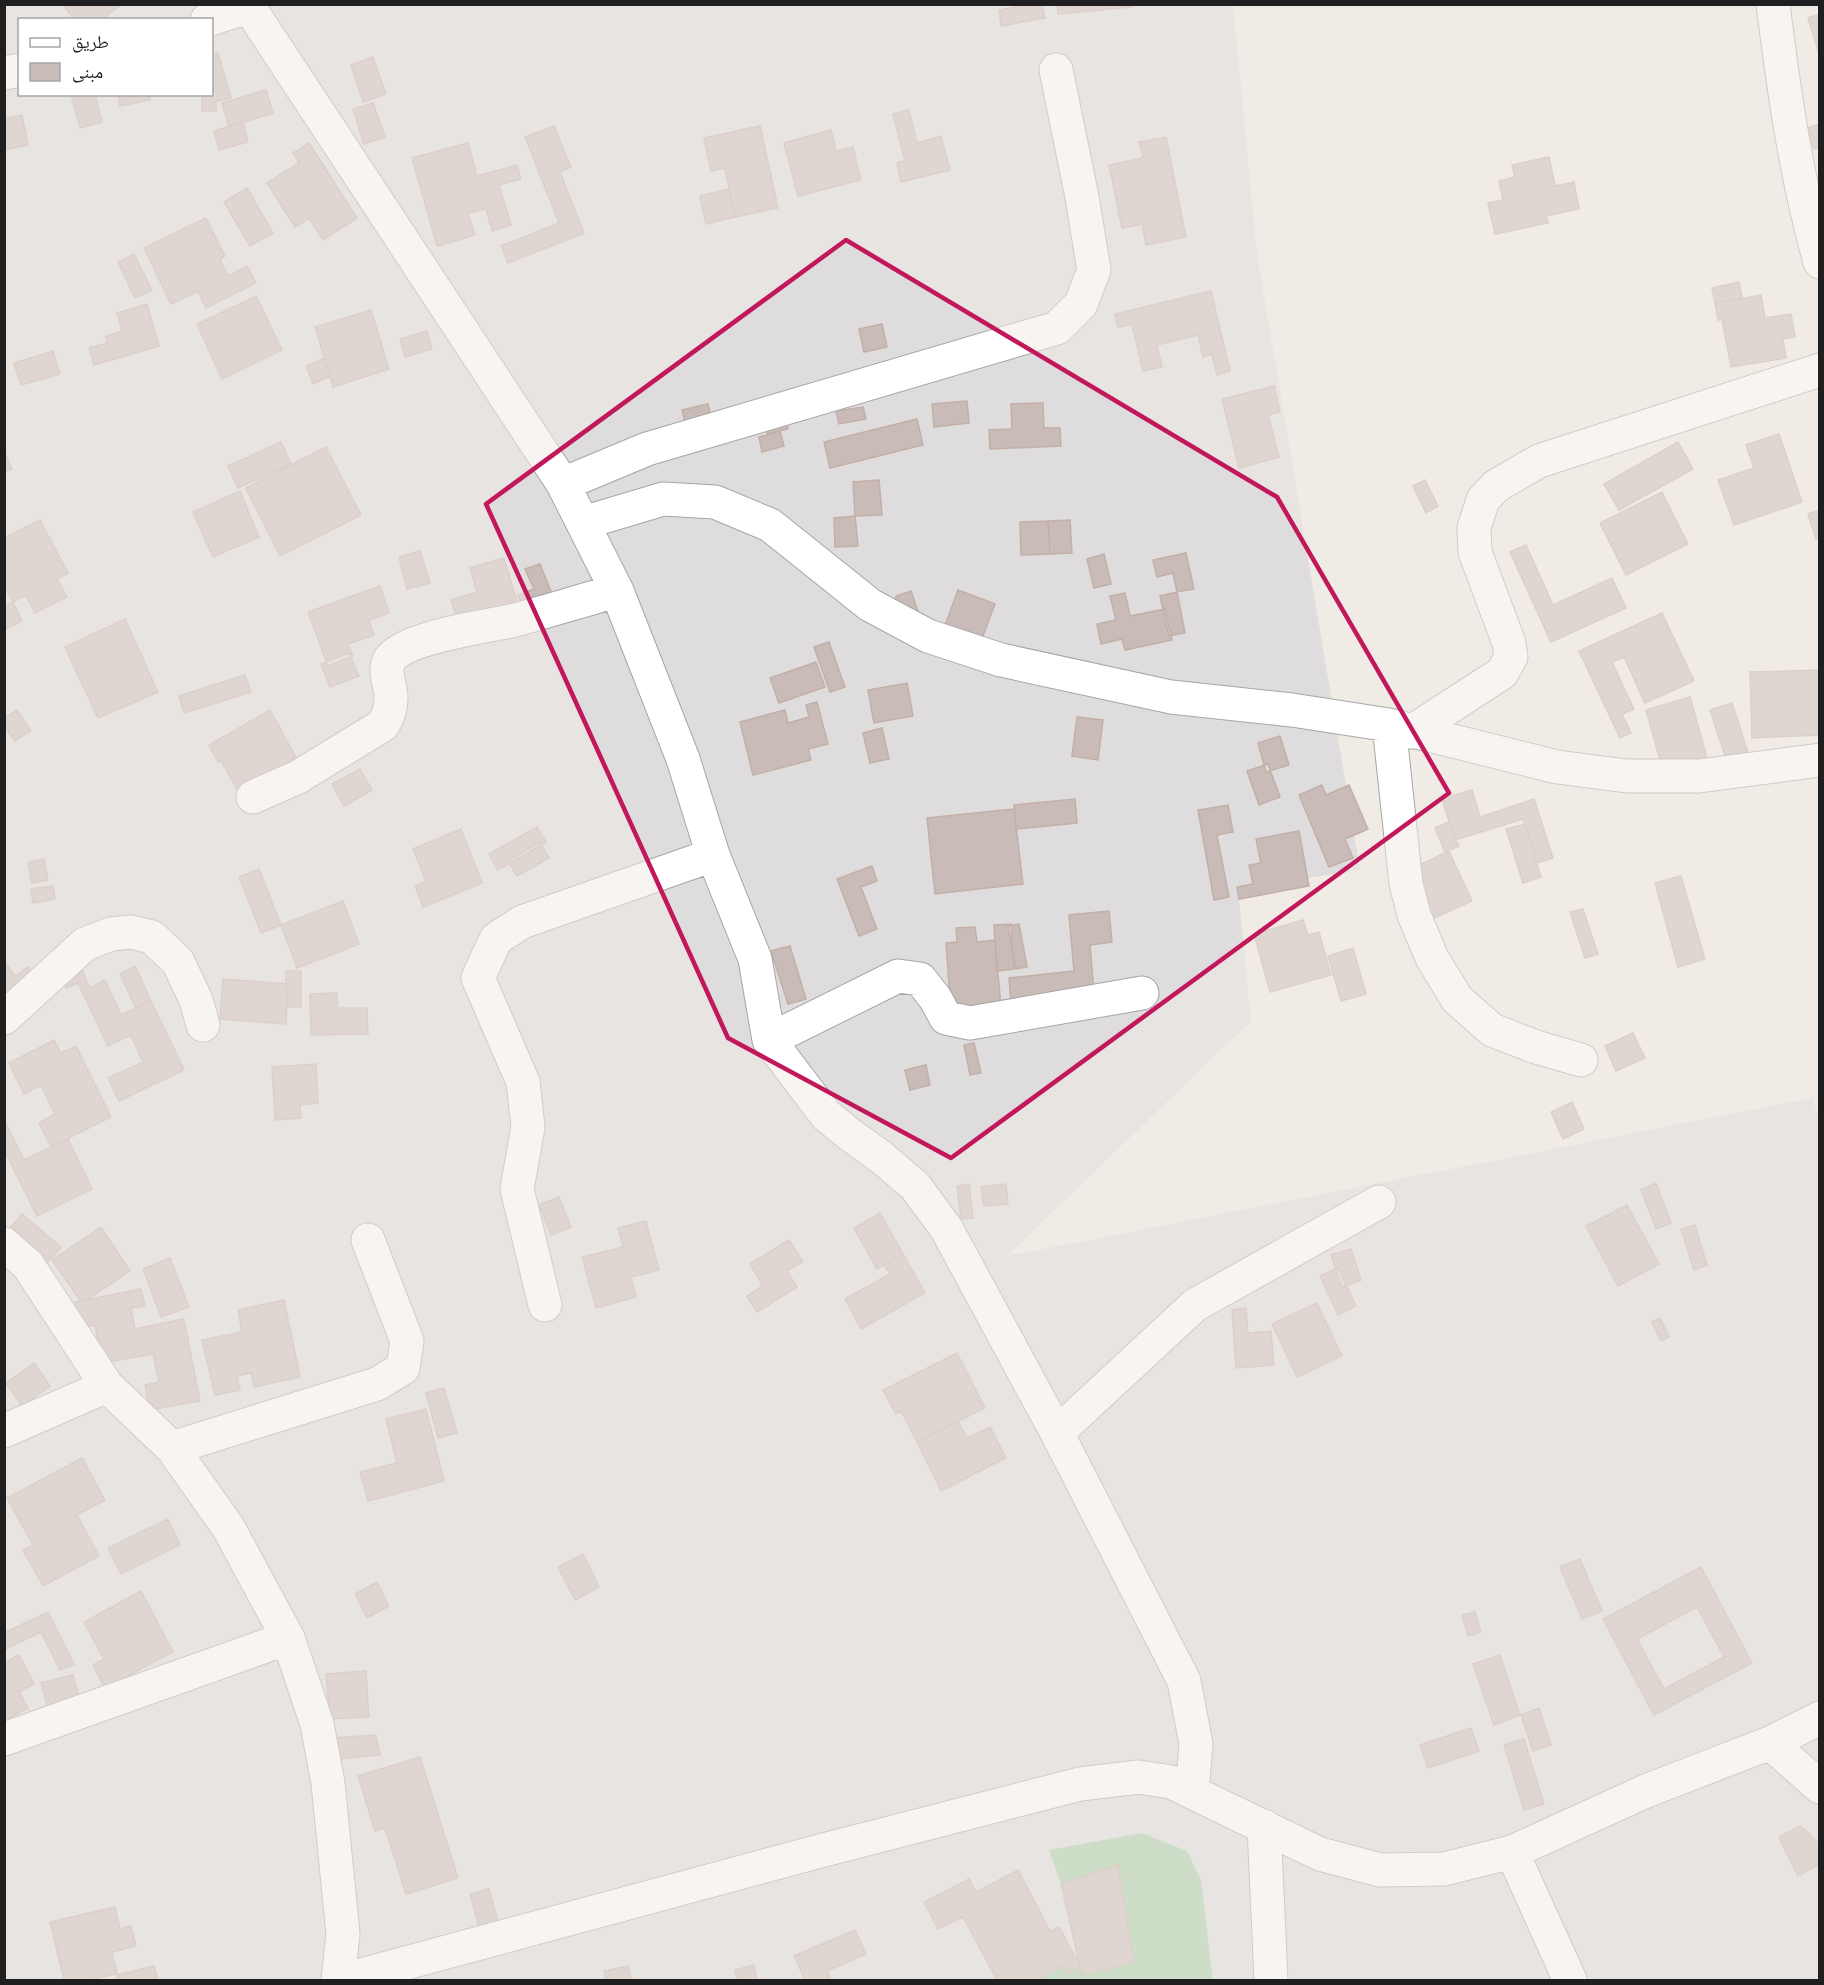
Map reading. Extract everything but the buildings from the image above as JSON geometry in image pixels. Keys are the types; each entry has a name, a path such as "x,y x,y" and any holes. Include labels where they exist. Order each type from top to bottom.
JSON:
{"street":[{"path":"1773,4 1788,117 1805,210 1820,262"},
{"path":"213,18 247,6 562,484 617,591 683,759 713,855 755,959 769,1040 826,1114 915,1186 940,1220 1058,1433 1184,1681 1196,1744 1192,1792"},
{"path":"562,484 647,449 1057,328 1081,304 1094,270 1082,196 1056,70"},
{"path":"1400,729 1502,673 1511,657 1509,643 1475,552 1474,528 1480,509 1483,500 1496,486 1539,461 1820,370"},
{"path":"583,523 663,499 715,501 770,525 870,605 928,636 1001,660 1171,697 1292,710 1400,729 1557,767 1627,776 1699,776 1820,760"},
{"path":"252,797 298,777 383,725 389,713 392,698 387,668 390,660 397,653 433,637 514,620 617,591"},
{"path":"1400,729 1406,884 1414,915 1432,958 1457,999 1492,1030 1536,1047 1581,1060"},
{"path":"545,1305 517,1190 528,1127 523,1082 478,978 496,939 522,922 713,855"},
{"path":"4,1018 85,944 111,934 131,932 152,937 178,962 196,1000 203,1025"},
{"path":"769,1040 898,976 920,979 936,998 946,1018 970,1023 1142,993"},
{"path":"1058,1433 1195,1305 1379,1202"},
{"path":"172,1448 376,1384 403,1368 407,1341 368,1240"},
{"path":"4,1244 28,1265 107,1386 172,1448 228,1527 288,1638 316,1724 328,1783 343,1934 338,1980"},
{"path":"4,1431 107,1386"},
{"path":"4,1739 288,1638"},
{"path":"343,1980 819,1851 1080,1784 1139,1777 1171,1782 1320,1854 1380,1870 1444,1869 1512,1852 1646,1791 1770,1743 1820,1718"},
{"path":"1770,1743 1820,1787"},
{"path":"1264,1826 1271,1980"},
{"path":"1512,1852 1570,1980"}],"highlighted area":[{"path":"846,240 1277,497 1449,793 951,1158 728,1038 486,504"}],"shaded area":[{"path":"5,5 1233,5 1257,254 1360,870 1238,889 1251,1021 1007,1256 1812,1098 1820,1121 1819,1980 5,1980"}],"green space":[{"path":"1142,1833 1187,1851 1201,1880 1213,1980 1037,1980 1063,1966 1081,1966 1061,1884 1049,1850"}]}
